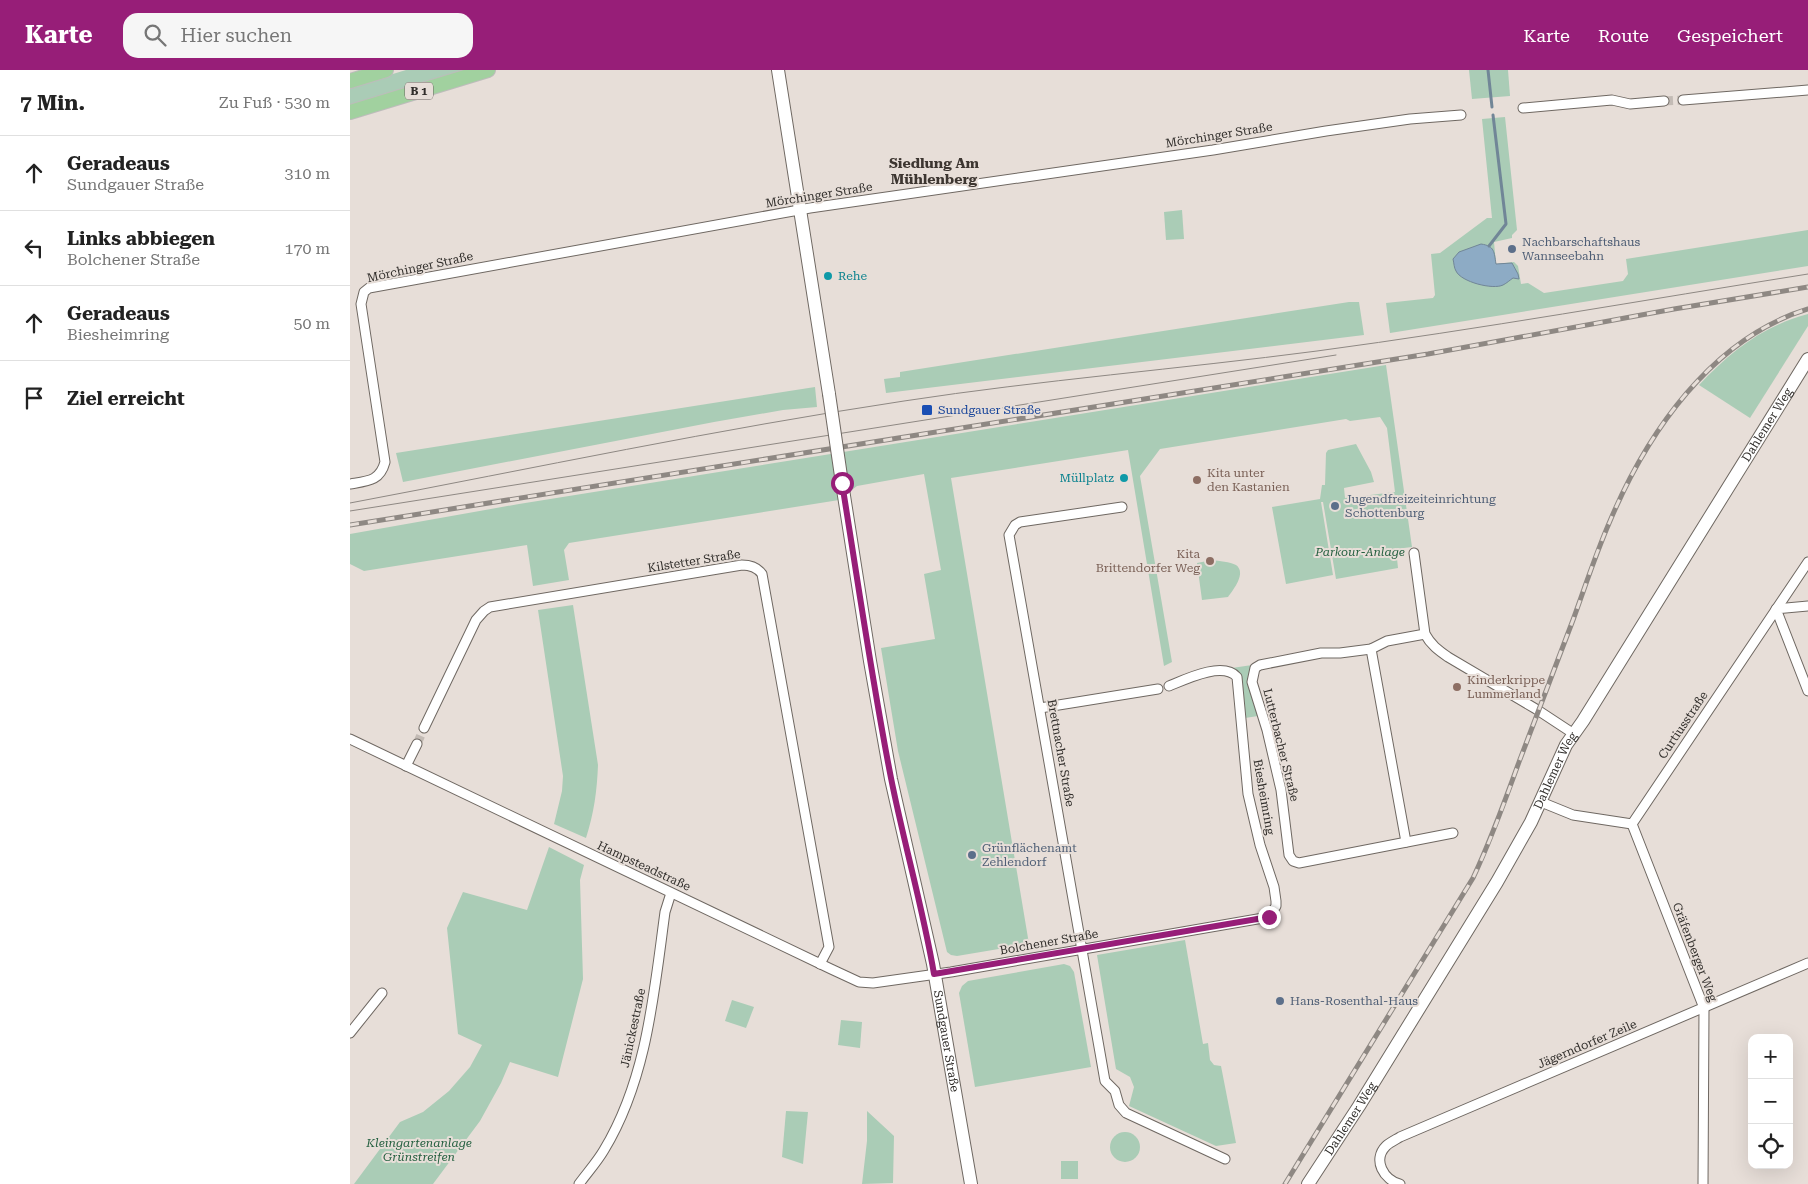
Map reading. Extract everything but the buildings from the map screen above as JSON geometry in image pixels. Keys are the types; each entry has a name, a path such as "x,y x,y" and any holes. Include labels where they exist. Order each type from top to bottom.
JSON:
{"main road":[{"path":"350,81 386,70"},
{"name":"B 1","path":"350,112 488,70"}],"street":[{"name":"Sundgauer Straße","path":"778,70 870,661 891,779 924,922 971,1184"},
{"path":"1682,100 1808,90"},
{"path":"1523,108 1612,100 1630,104 1664,101"},
{"name":"Mörchinger Straße","path":"350,484 377,478 383,471 385,462 361,304 364,292 378,286 800,210 1213,150 1326,131 1410,119 1461,115"},
{"name":"Dahlemer Weg","path":"1308,1184 1359,1106 1497,882 1541,802 1561,756 1574,734 1808,360"},
{"name":"Brettnacher Straße","path":"1122,506 1020,522 1014,525 1009,535 1105,1081 1115,1091 1119,1105 1126,1113 1225,1159"},
{"path":"1414,553 1425,634 1436,648 1574,734"},
{"name":"Curtiusstraße","path":"1632,824 1808,562"},
{"name":"Kilstetter Straße","path":"424,728 476,620 490,607 742,565 758,569 762,574 830,947 820,964"},
{"path":"1808,606 1776,609 1808,691"},
{"name":"Lutterbacher Straße","path":"1425,634 1386,641 1371,649 1322,653 1260,665 1255,668 1252,682 1267,730 1281,790 1289,855 1293,861 1299,863 1453,833"},
{"path":"1371,649 1406,842"},
{"name":"Biesheimring","path":"1169,686 1197,674 1224,670 1233,672 1237,676 1248,794 1260,844 1274,887 1276,901 1276,906 1269,917 1197,928"},
{"path":"1040,708 1158,689"},
{"name":"Hampsteadstraße","path":"350,739 859,982 873,983 934,974"},
{"path":"406,766 417,744"},
{"path":"1541,802 1573,815 1632,824"},
{"name":"Gräfenberger Weg","path":"1632,824 1704,1008 1703,1184"},
{"name":"Jänickestraße","path":"579,1184 614,1132 636,1075 647,1035 665,912 671,893"},
{"name":"Bolchener Straße","path":"934,974 1197,928"},
{"name":"Jägerndorfer Zeile","path":"1400,1184 1389,1178 1380,1167 1380,1155 1386,1146 1400,1137 1808,963"},
{"path":"350,1033 382,993"}],"green space":[{"path":"406,70 471,70 350,107 350,87"},
{"path":"1469,70 1508,70 1510,96 1472,99"},
{"path":"1505,117 1517,230 1512,235 1512,238 1494,242 1496,264 1514,262 1518,266 1521,284 1528,283 1544,293 1623,281 1628,274 1626,259 1808,230 1808,266 1390,333 1386,303 1433,298 1435,295 1431,254 1440,253 1487,218 1492,218 1482,119"},
{"path":"1182,210 1184,239 1166,240 1164,212"},
{"path":"1349,302 1359,302 1364,335 886,393 884,379 900,377 900,372"},
{"path":"1808,314 1808,326 1750,418 1699,385 1723,361 1749,341 1776,325"},
{"name":"Parkour-Anlage","path":"1386,365 1412,547 1396,549 1398,568 1336,579 1323,502 1321,502 1333,575 1286,584 1272,507 1320,499 1322,485 1325,485 1326,453 1328,450 1356,444 1371,472 1374,482 1344,488 1345,498 1395,492 1387,428 1380,417 1350,421 1346,419 1160,449 1140,476 1172,662 1164,666 1128,450 951,478 1029,944 957,956 947,952 898,751 881,648 935,639 924,574 941,570 924,474 857,486 839,500 569,543 564,550 569,580 533,586 527,545 364,571 350,564 350,534 519,504"},
{"path":"815,387 817,407 783,410 714,422 403,482 396,453"},
{"path":"1212,560 1236,565 1239,568 1240,577 1228,597 1202,600 1197,563"},
{"path":"573,605 598,765 595,802 586,838 554,824 562,791 563,776 538,610"},
{"path":"1252,665 1249,684 1258,716 1245,718 1240,676 1232,668"},
{"name":"Kleingartenanlage Grünstreifen","path":"549,847 584,865 580,880 583,979 558,1077 510,1062 480,1121 433,1184 354,1184 400,1122 423,1112 449,1091 470,1067 482,1045 458,1034 447,928 463,892 527,910"},
{"path":"1185,940 1203,1044 1208,1043 1210,1060 1214,1065 1221,1066 1236,1143 1216,1146 1129,1106 1134,1087 1130,1077 1116,1069 1097,955"},
{"path":"1064,964 1070,966 1074,972 1091,1067 975,1087 959,993 962,986 968,981"},
{"path":"732,1000 754,1007 746,1028 725,1021"},
{"path":"841,1020 862,1022 860,1048 838,1045"},
{"path":"786,1111 808,1112 803,1164 782,1157"},
{"path":"867,1111 894,1136 893,1183 862,1184 867,1141"},
{"path":"1125,1132 1136,1136 1140,1147 1136,1158 1125,1162 1114,1158 1110,1147 1114,1136"},
{"path":"1061,1161 1078,1161 1078,1179 1061,1179"}],"water":[{"path":"1481,244 1491,248 1496,264 1512,263 1519,279 1513,278 1503,285 1485,286 1470,282 1459,275 1455,270 1453,259 1459,252"}],"waterway":[{"path":"1488,70 1492,107"},
{"path":"1489,246 1506,224 1493,115"}],"tunnel":[{"path":"1664,101 1683,100"},
{"path":"417,744 424,728"}],"tram line":[{"path":"350,503 696,436 904,401 1007,387 1317,351 1501,324 1808,274"},
{"path":"350,511 1336,355"}],"railway":[{"path":"350,525 1428,354 1674,309 1808,287"},
{"path":"1285,1184 1473,878 1486,849 1605,533 1625,488 1643,455 1687,393 1713,366 1742,342 1773,323 1808,309"}],"place":[{"name":"Nachbarschaftshaus Wannseebahn","path":"1512,249"},
{"name":"Rehe","path":"828,276"},
{"name":"Sundgauer Straße","path":"927,410"},
{"name":"Müllplatz","path":"1124,478"},
{"name":"Kita unter den Kastanien","path":"1197,480"},
{"name":"Jugendfreizeiteinrichtung Schottenburg","path":"1335,506"},
{"name":"Kita Brittendorfer Weg","path":"1210,561"},
{"name":"Kinderkrippe Lummerland","path":"1457,687"},
{"name":"Grünflächenamt Zehlendorf","path":"972,855"},
{"name":"Hans-Rosenthal-Haus","path":"1280,1001"}],"district":[{"name":"Siedlung Am Mühlenberg","path":"934,172"}],"route":[{"path":"842,483 891,779 934,974 1269,917"}]}
